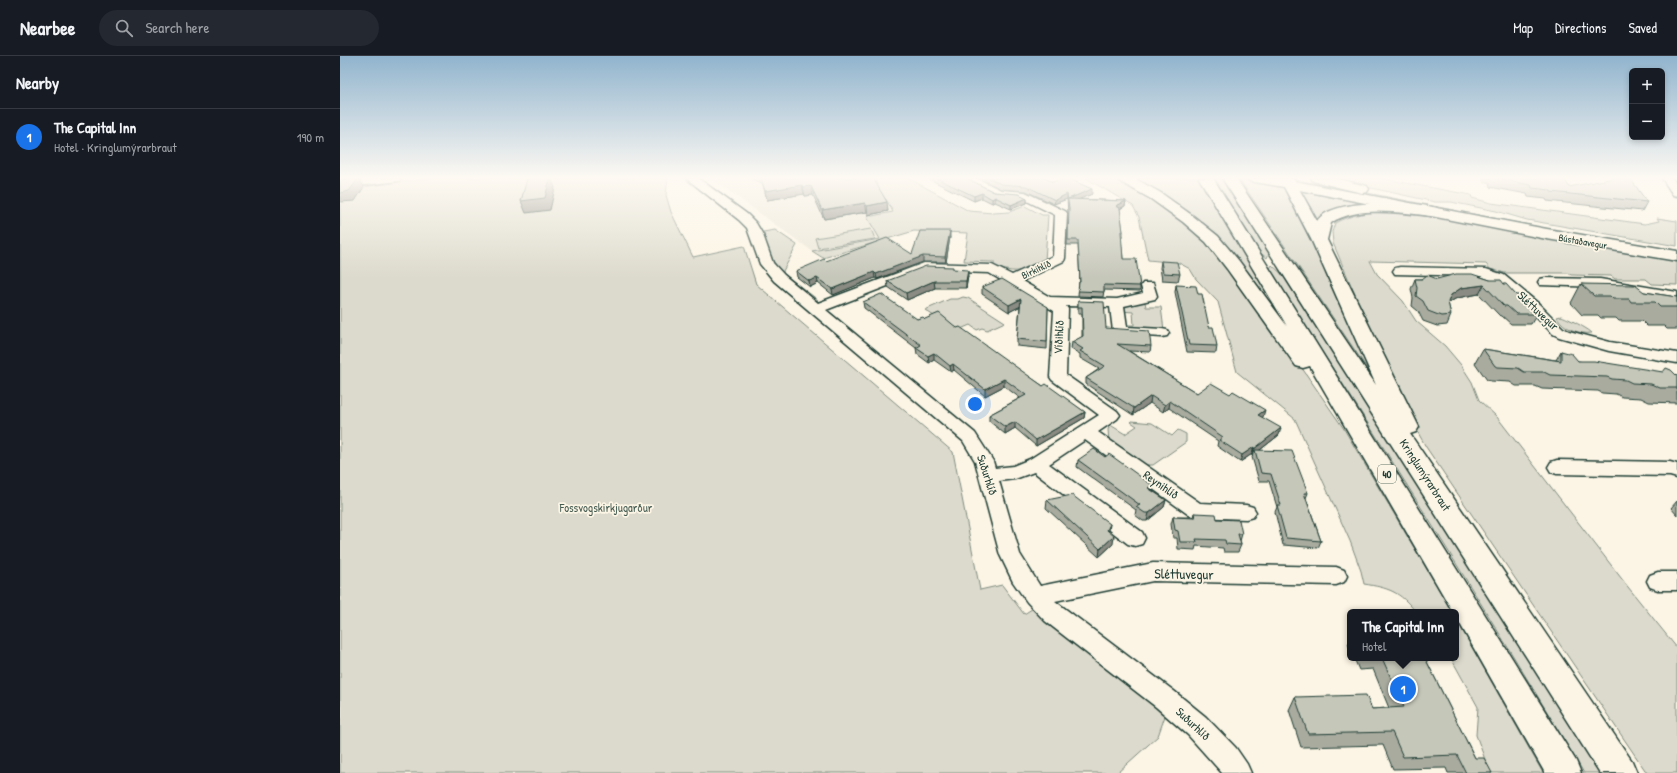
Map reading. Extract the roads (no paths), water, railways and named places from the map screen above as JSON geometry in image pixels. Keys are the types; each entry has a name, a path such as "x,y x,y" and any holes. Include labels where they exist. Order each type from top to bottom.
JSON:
{"main road":[{"path":"1178,211 1212,239 1222,250 1323,390 1376,457"},
{"name":"40","path":"1226,211 1376,457 1564,773"},
{"name":"Kringlumýrarbraut","path":"1251,211 1620,773"},
{"path":"1305,211 1387,388 1461,532"},
{"path":"1319,240 1325,221 1341,212 1345,211"},
{"name":"Bústaðavegur","path":"1434,211 1547,234 1677,256"},
{"name":"Bústaðavegur","path":"1474,211 1536,224 1677,248"}],"street":[{"name":"Suðurhlíð","path":"736,211 743,217 757,235 767,264 772,271 969,437 981,455 989,475 1010,556 1021,576 1036,596 1053,614 1165,699 1197,726 1227,758 1238,773"},
{"name":"Birkihlíð","path":"1012,280 1059,258 1061,213 1058,211"},
{"name":"Víðihlíð","path":"816,309 924,267 992,269 1061,309 1058,377 1111,415 1036,464 1015,472 989,475"},
{"name":"Sléttuvegur","path":"1400,271 1481,272 1499,278 1534,306 1558,331 1564,334 1609,346 1677,358"},
{"path":"1545,282 1600,283 1677,296"},
{"path":"1048,301 1117,303 1150,296 1148,286"},
{"path":"1117,303 1120,331 1162,333"},
{"name":"Reynihlíð","path":"1086,432 1196,510 1246,512"},
{"path":"1036,464 1135,538"},
{"path":"1557,467 1670,469 1677,471"},
{"name":"Sléttuvegur","path":"1036,596 1153,572 1336,576"}],"place":[{"name":"The Capital Inn","path":"1403,689"}],"park label":[{"name":"Fossvogskirkjugarður","path":"606,508"}]}
